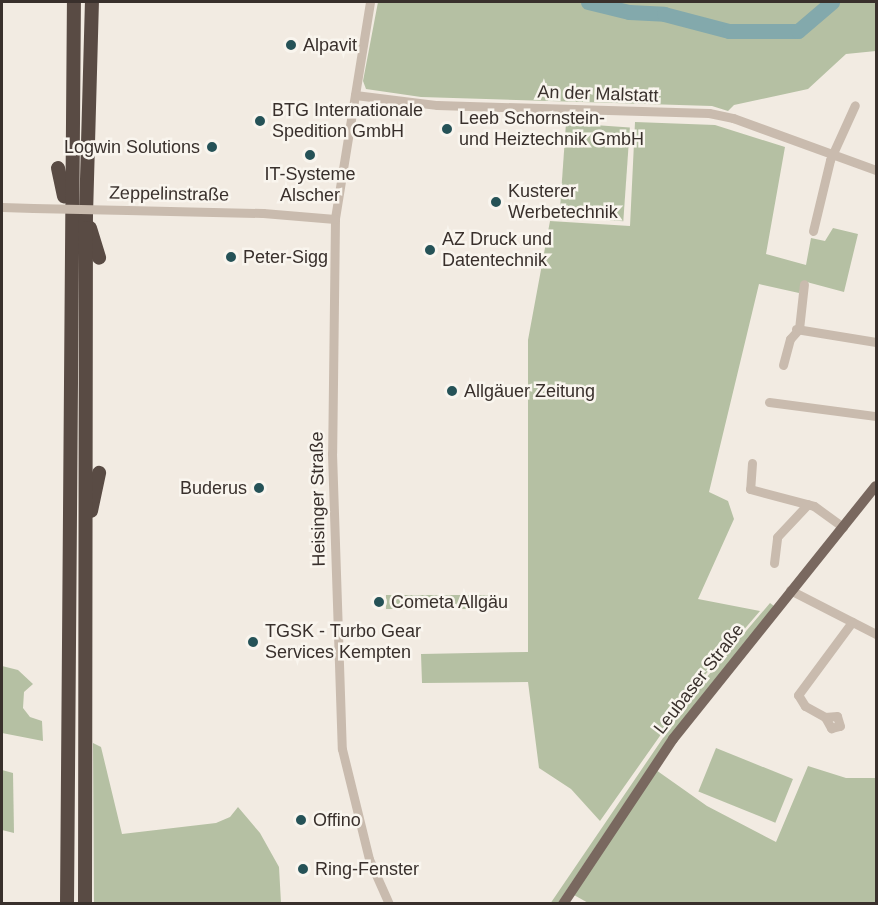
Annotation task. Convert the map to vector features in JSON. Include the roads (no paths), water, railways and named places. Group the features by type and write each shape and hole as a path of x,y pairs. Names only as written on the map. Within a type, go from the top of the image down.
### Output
{"highway":[{"path":"67,903 69,258 74,2"},
{"path":"84,903 86,215 92,2"},
{"path":"58,168 69,258"},
{"path":"86,215 99,258"},
{"path":"84,539 99,472"}],"main road":[{"name":"Leubaser Straße","path":"566,900 673,739 790,590 876,486"}],"street":[{"name":"Heisinger Straße","path":"370,2 335,219 333,459 342,749 361,831 375,877 389,903"},
{"name":"An der Malstatt","path":"356,91 437,105 709,113 733,118 832,156 876,170"},
{"path":"813,231 832,156 855,105"},
{"name":"Zeppelinstraße","path":"2,207 263,213 335,219"},
{"path":"783,365 790,339 797,329 804,284"},
{"path":"797,329 876,342"},
{"path":"769,402 876,416"},
{"path":"752,463 750,489 808,504 843,526"},
{"path":"774,563 777,537 808,504"},
{"path":"790,590 876,634"},
{"path":"825,717 805,706 798,695 852,622"}],"waterway":[{"path":"588,2 629,12 664,14 729,31 798,31 832,2"}],"place":[{"name":"Alpavit","path":"291,45"},
{"name":"BTG Internationale Spedition GmbH","path":"260,121"},
{"name":"Leeb Schornstein- und Heiztechnik GmbH","path":"447,129"},
{"name":"Logwin Solutions","path":"212,147"},
{"name":"IT-Systeme Alscher","path":"310,155"},
{"name":"Kusterer Werbetechnik","path":"496,202"},
{"name":"AZ Druck und Datentechnik","path":"430,250"},
{"name":"Peter-Sigg","path":"231,257"},
{"name":"Allgäuer Zeitung","path":"452,391"},
{"name":"Buderus","path":"259,488"},
{"name":"Cometa Allgäu","path":"379,602"},
{"name":"TGSK - Turbo Gear Services Kempten","path":"253,642"},
{"name":"Offino","path":"301,820"},
{"name":"Ring-Fenster","path":"303,869"}]}
